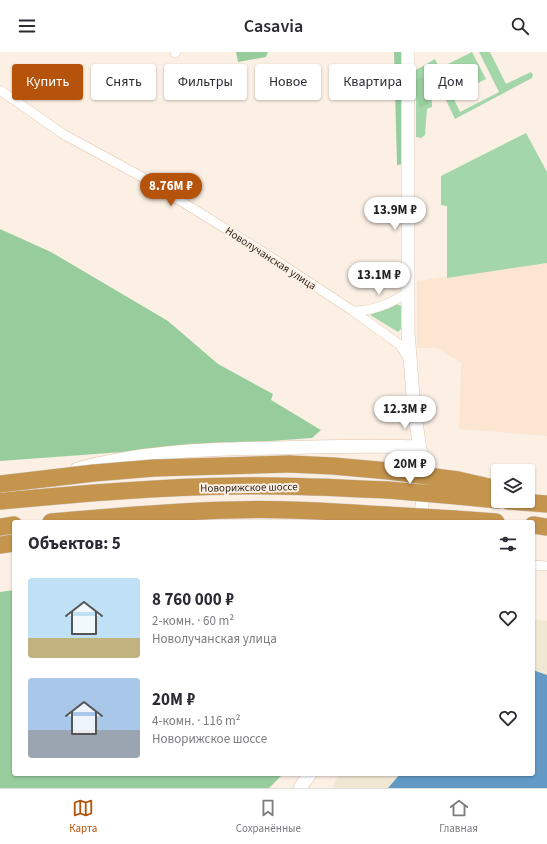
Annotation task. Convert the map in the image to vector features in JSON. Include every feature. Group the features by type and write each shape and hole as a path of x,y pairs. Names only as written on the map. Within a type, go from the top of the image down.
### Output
{"highway":[{"path":"0,484 94,473 154,468 289,464 389,471 458,488 491,489"},
{"name":"Новорижское шоссе","path":"0,501 122,491 237,486 310,486 388,490 458,488 491,498"},
{"path":"535,498 547,501"},
{"path":"535,503 547,504"},
{"name":"Новорижское шоссе","path":"75,520 146,514 233,510 311,510 469,520"},
{"path":"0,527 12,525"},
{"path":"535,525 547,527"},
{"path":"535,531 547,531"},
{"path":"0,544 12,543"}],"street":[{"path":"408,52 408,331 409,361 422,462 423,497 420,520"},
{"name":"Новолучанская улица","path":"0,90 63,134 149,181 260,250 353,311 388,335 404,350 409,361"},
{"path":"353,311 363,311 386,305 408,292"},
{"path":"388,335 398,336 408,331"},
{"path":"0,492 98,463 124,458 220,449 373,446 420,447"},
{"path":"535,565 547,566"},
{"path":"300,788 309,776"}],"shaded area":[{"path":"547,263 547,436 459,429 461,363 437,348 417,348 417,281"},
{"path":"535,619 547,621 547,675 535,671"},
{"path":"338,776 398,776 388,788 332,788"}],"green space":[{"path":"236,52 268,52 266,57 238,62"},
{"path":"394,52 404,52 404,64 394,64"},
{"path":"472,52 486,79 478,83 478,64 448,64"},
{"path":"479,52 490,52 506,84 531,72 533,75 532,78 455,119 446,100 454,100 460,112 499,92"},
{"path":"435,59 437,64 426,64"},
{"path":"424,65 424,100 432,100 432,107 427,109 425,135 421,138 416,137 416,70"},
{"path":"421,77 424,78 424,100 428,100 428,104 420,108 416,93 416,80"},
{"path":"395,100 404,100 404,164 397,165"},
{"path":"526,133 547,172 547,263 447,278 447,206 441,205 441,176"},
{"path":"0,229 51,252 168,321 218,364 273,394 271,400 321,430 312,438 0,461"},
{"path":"396,304 402,306 402,328 398,332 370,315"},
{"path":"12,590 12,776 281,776 269,788 0,788 0,592"}],"water":[{"path":"535,671 547,675 547,788 388,788 398,776 535,776"}]}
